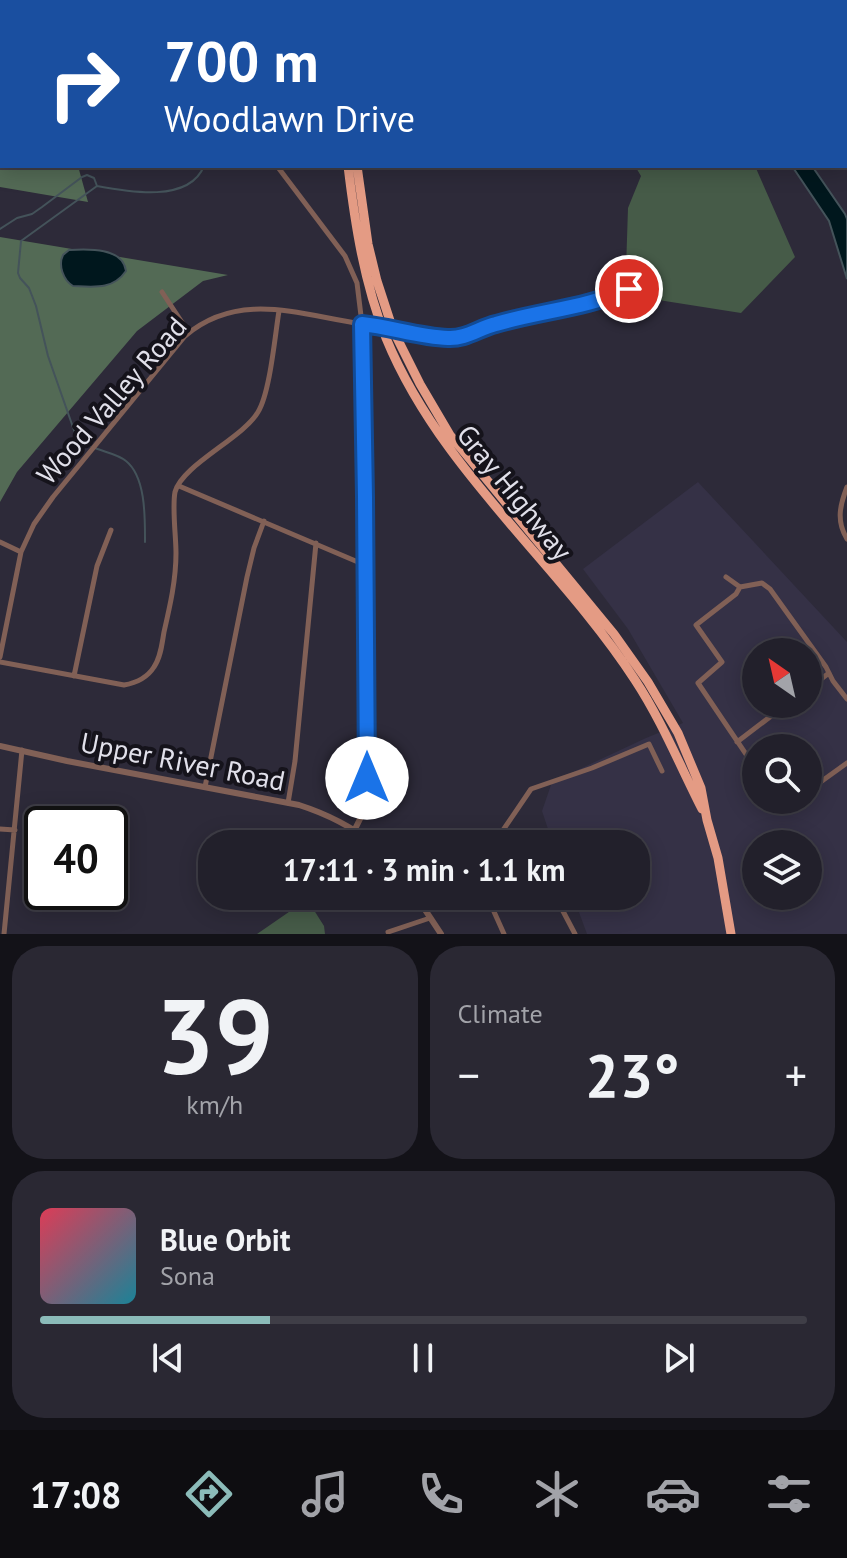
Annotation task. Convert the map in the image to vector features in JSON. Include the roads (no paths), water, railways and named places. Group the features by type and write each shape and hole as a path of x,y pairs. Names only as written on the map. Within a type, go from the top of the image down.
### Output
{"highway":[{"name":"Gray Highway","path":"348,168 360,250 382,326 409,385 459,462 637,681 707,820"},
{"name":"Gray Highway","path":"357,168 368,244 393,330 414,374 450,435 594,609 648,682 678,733 701,788 718,858 731,934"}],"street":[{"path":"279,168 345,256 357,283 362,309 367,795 364,811 355,829"},
{"path":"362,324 448,338 461,337 499,323 606,299 629,289"},
{"path":"162,292 189,333"},
{"name":"Wood Valley Road","path":"0,659 21,552 34,524 189,333 207,321 236,310 255,308 362,324"},
{"path":"0,659 111,684 131,684 146,676 156,665 174,581 175,499 178,485 257,414 264,400 279,311"},
{"path":"178,485 365,565"},
{"path":"847,487 839,516 847,539"},
{"path":"205,787 247,577 264,521"},
{"path":"74,676 97,566 111,530"},
{"path":"0,542 21,552"},
{"path":"288,803 295,761 316,543"},
{"path":"726,577 740,587 762,583 770,589 847,699"},
{"path":"740,587 736,594 696,625 722,662 699,680 699,686 742,749"},
{"path":"822,678 829,673"},
{"path":"737,742 769,718"},
{"path":"503,830 531,789 649,744 662,771"},
{"name":"Upper River Road","path":"0,746 288,803 317,811 355,829"},
{"path":"4,934 22,750"},
{"path":"822,781 847,763"},
{"path":"0,829 15,830"},
{"path":"425,910 441,934"},
{"path":"493,910 504,934"},
{"path":"562,910 575,934"},
{"path":"388,932 430,918"}],"water":[{"path":"793,168 813,168 845,214 847,279 829,221"},
{"path":"69,250 104,251 118,257 126,271 109,284 73,286 61,268 63,255"}],"waterway":[{"path":"0,229 17,218 32,214 87,175 94,178 97,186 157,192 185,186 203,168"},
{"path":"90,446 75,433 48,356 36,306 29,288 18,273 21,241 97,186"},
{"path":"95,448 123,459 133,468 143,498 145,542"}]}
